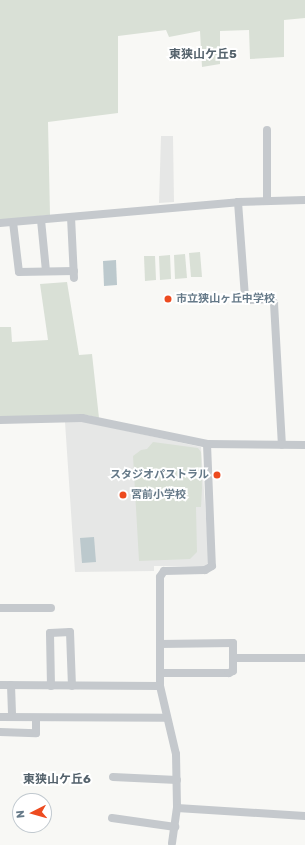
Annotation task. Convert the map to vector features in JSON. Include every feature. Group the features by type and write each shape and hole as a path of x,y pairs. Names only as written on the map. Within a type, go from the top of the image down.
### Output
{"street":[{"path":"267,130 267,201"},
{"path":"0,223 238,202 305,200"},
{"path":"238,202 245,298 248,300 271,299 274,303 282,445"},
{"path":"14,222 19,272 46,271 74,274 71,217"},
{"path":"41,220 46,271"},
{"path":"0,420 86,418 207,444 305,445"},
{"path":"172,843 177,808 177,780 176,754 166,718 160,686 162,572 205,570 212,566 207,444"},
{"path":"0,608 51,608"},
{"path":"51,686 50,633 70,632 72,686"},
{"path":"160,644 233,644 233,670 229,673 160,673"},
{"path":"233,658 305,658"},
{"path":"0,685 160,686"},
{"path":"12,685 12,717"},
{"path":"0,717 166,718"},
{"path":"0,732 36,733 36,718"},
{"path":"113,777 177,780"},
{"path":"177,808 305,816"},
{"path":"112,818 175,827"}],"shaded area":[{"path":"0,0 305,0 305,18 284,20 284,57 250,59 249,30 220,31 220,64 202,67 200,31 169,37 166,30 118,36 118,113 48,122 50,215 0,220"},
{"path":"161,136 173,136 174,202 159,203"},
{"path":"200,252 202,277 191,277 189,253"},
{"path":"185,254 187,278 175,279 174,255"},
{"path":"170,255 171,279 160,280 159,256"},
{"path":"144,256 155,256 156,280 145,281"},
{"path":"116,260 117,285 104,286 103,261"},
{"path":"67,282 79,355 92,354 99,418 87,415 0,417 0,327 11,327 12,342 48,340 40,284"},
{"path":"81,421 201,447 209,562 205,566 154,566 154,571 75,572 65,422"},
{"path":"153,442 198,448 201,452 201,507 196,507 197,552 190,559 139,561 133,456 141,450 147,449"},
{"path":"94,537 96,562 82,563 80,538"}],"place":[{"name":"市立狭山ヶ丘中学校","path":"168,299"},
{"name":"スタジオパストラル","path":"217,475"},
{"name":"宮前小学校","path":"123,495"}],"district":[{"name":"東狭山ケ丘5","path":"203,55"},
{"name":"東狭山ケ丘6","path":"57,780"}]}
